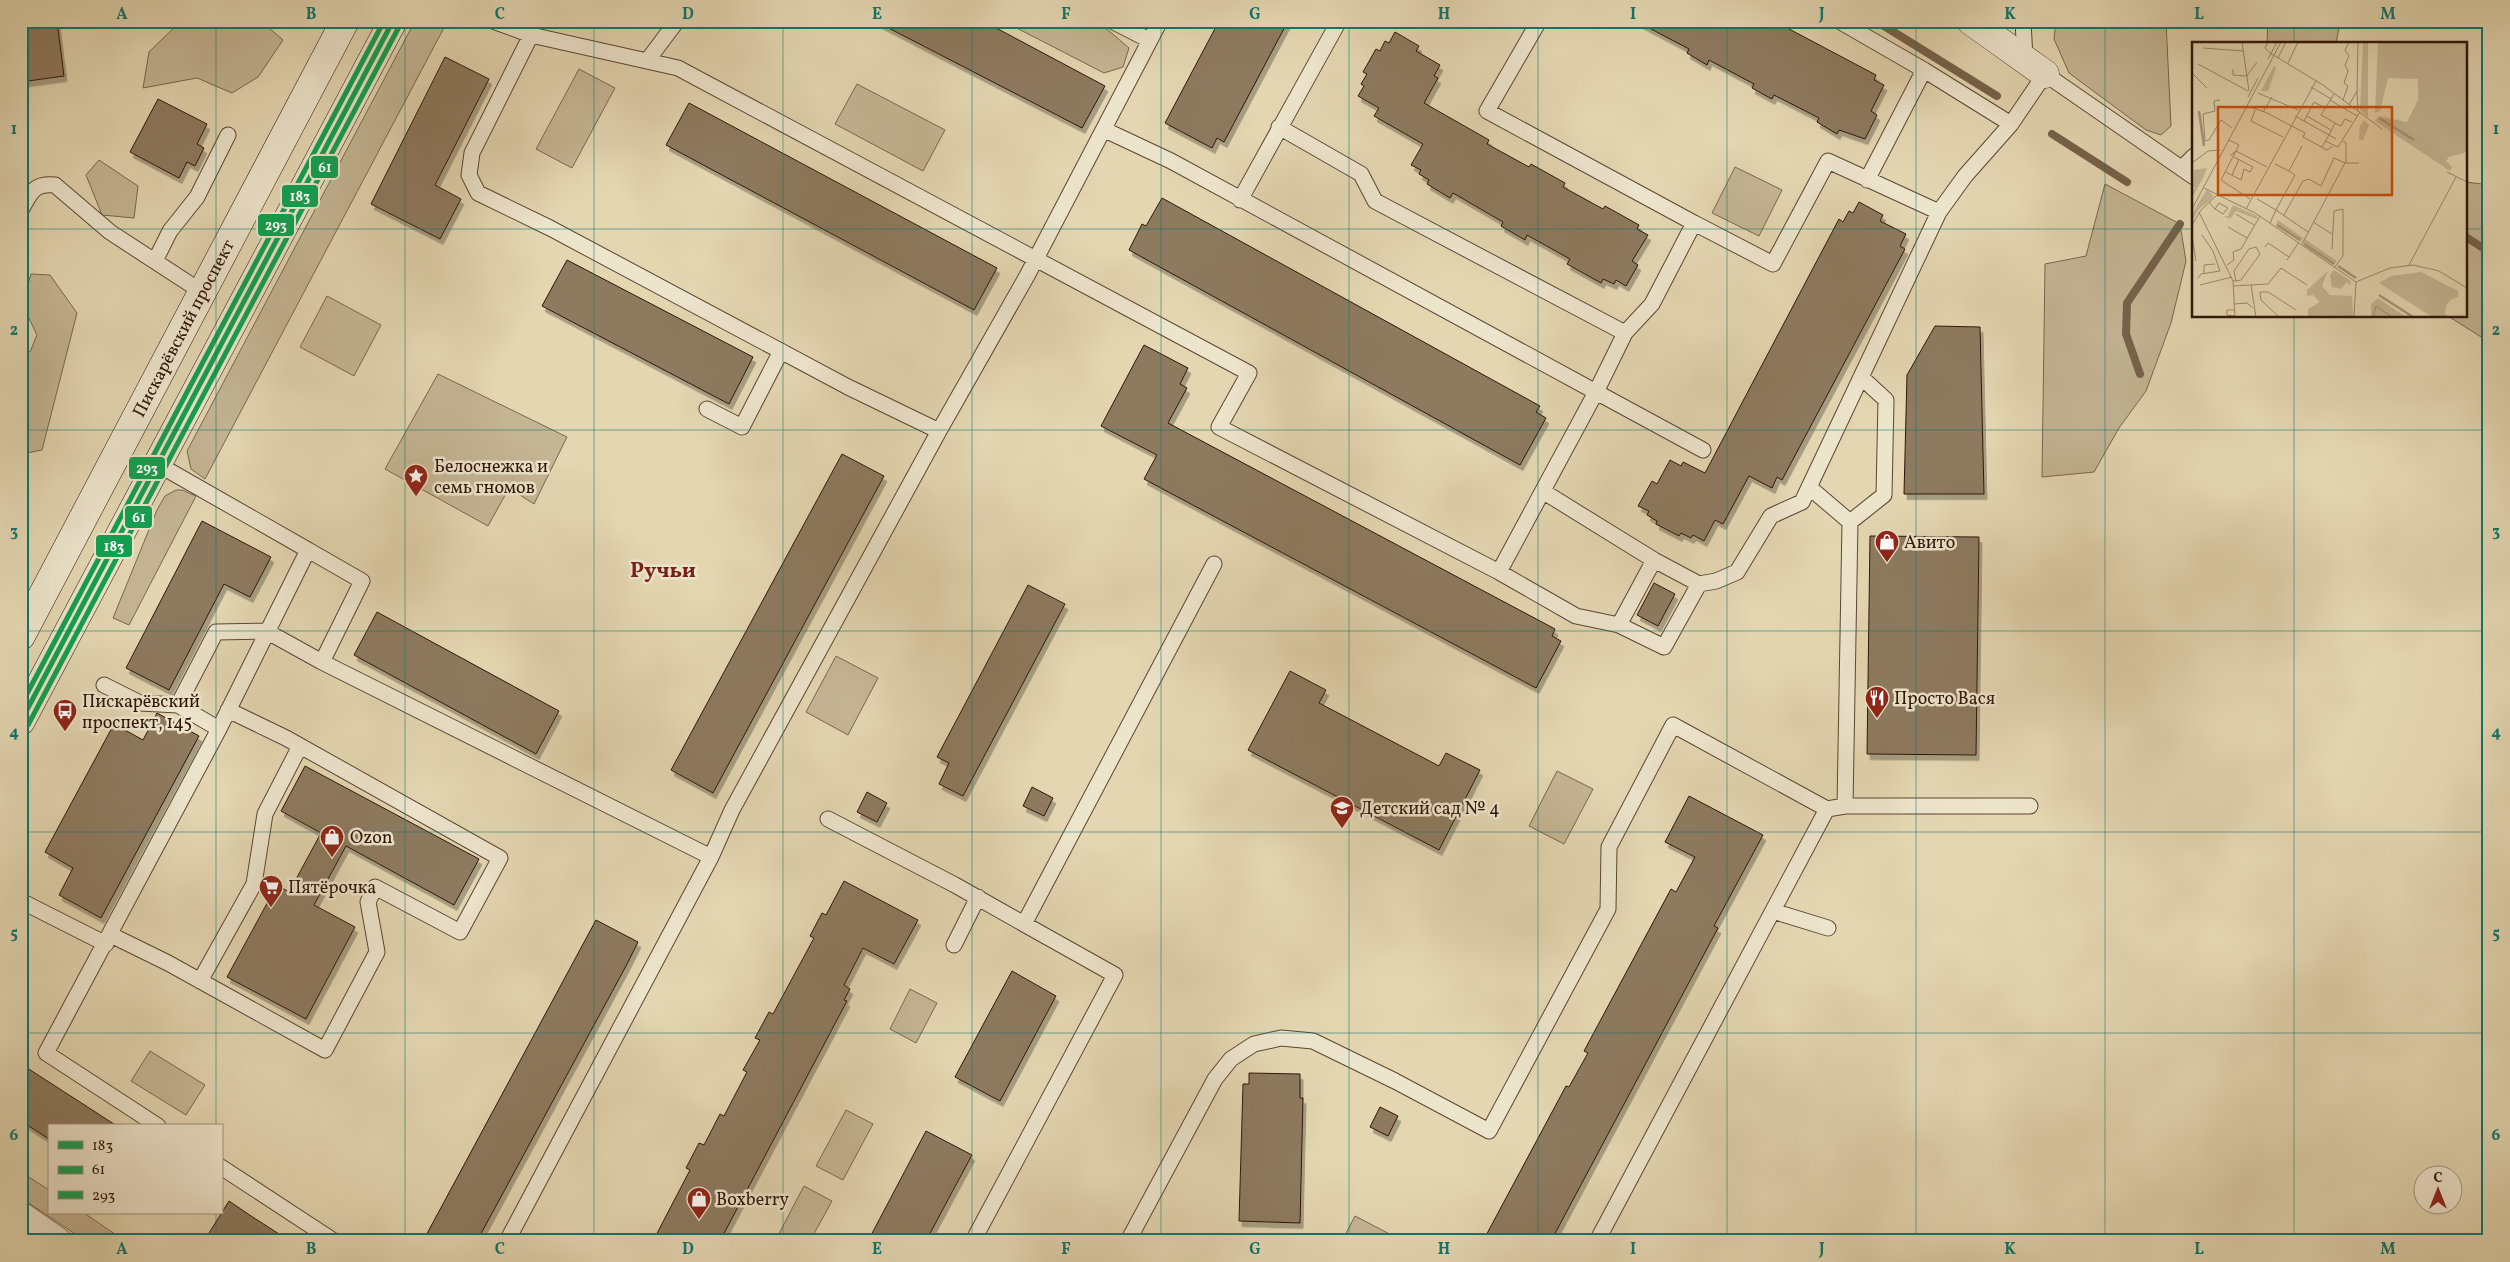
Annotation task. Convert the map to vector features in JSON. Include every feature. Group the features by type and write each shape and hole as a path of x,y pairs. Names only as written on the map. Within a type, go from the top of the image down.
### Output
{"main road":[{"name":"Пискарёвский проспект","path":"25,623 345,21"},
{"path":"21,721 159,466 393,21"},
{"path":"1971,21 2035,66"},
{"path":"23,1222 57,1241"}],"lane":[{"path":"493,21 531,35 678,68 1249,372 1219,427 1499,572 1576,616 1619,625 1664,647 1699,584"},
{"path":"647,61 677,21"},
{"path":"1112,21 1149,40"},
{"path":"507,1241 711,857 732,810 939,431 1023,282 1034,258 1105,130 1160,21"},
{"path":"1240,200 1278,127 1339,21"},
{"path":"1539,21 1487,111 1772,264 1828,161 1939,212"},
{"path":"1839,21 1924,70 2011,124"},
{"path":"1544,492 1654,560 1699,584 1716,581 1737,572 1770,516 1802,502 1939,212 1965,176 2011,124 2035,66 2023,21"},
{"path":"531,35 472,153 469,175 478,193 550,228 848,387 939,431"},
{"path":"2035,66 2188,172"},
{"path":"1867,180 1924,70"},
{"path":"1278,127 1362,174 1375,201 1625,333"},
{"path":"1105,130 1171,161 1703,450"},
{"path":"155,262 170,231 197,197 228,135"},
{"path":"21,210 33,190 43,184 55,185 110,232 202,292"},
{"path":"1499,572 1544,492 1625,333 1652,304 1694,222"},
{"path":"707,409 742,426 781,351"},
{"path":"1850,522 1884,495 1886,400 1861,377"},
{"path":"159,466 362,580 322,662"},
{"path":"1809,487 1850,522"},
{"path":"1845,806 1850,522"},
{"path":"155,1124 46,1053 219,729 266,631 308,550"},
{"path":"1619,625 1654,560"},
{"path":"1024,924 1214,564"},
{"path":"178,705 216,632 266,631 322,662 711,857"},
{"path":"104,684 140,703 178,705 219,729"},
{"path":"21,901 200,981 325,1050 378,952 368,902 375,887 460,932 500,858 300,746 228,710"},
{"path":"1128,1241 1214,1079 1231,1059 1254,1044 1281,1038 1313,1041 1395,1081 1489,1131 1608,909 1609,847 1674,725 1827,809 1845,806 2030,806"},
{"path":"200,981 254,884 265,814 300,746"},
{"path":"1597,1241 1827,809"},
{"path":"828,819 978,897 1115,975 973,1241"},
{"path":"954,945 978,897"},
{"path":"1773,911 1828,928"},
{"path":"222,1168 334,1241"}],"shaded area":[{"path":"181,21 261,21 283,40 258,77 232,93 197,78 143,88 149,52"},
{"path":"415,21 447,22 205,479 191,469 187,451"},
{"path":"1003,21 1092,21 1108,30 1129,48 1123,67 1104,73"},
{"path":"2056,21 2166,21 2171,126 2161,135 2146,130 2069,73 2054,39"},
{"path":"2268,21 2340,21 2336,42 2267,42"},
{"path":"579,69 615,88 572,168 536,149"},
{"path":"857,84 945,130 923,171 835,124"},
{"path":"99,160 138,186 134,218 102,215 86,175"},
{"path":"1735,167 1782,190 1759,236 1712,213"},
{"path":"2468,182 2489,185 2489,342 2451,318 2468,318"},
{"path":"2105,184 2180,224 2186,261 2171,323 2146,391 2119,428 2094,472 2042,477 2045,264 2086,256"},
{"path":"31,274 50,275 77,313 42,450 22,454 21,349 30,352 37,335 22,304"},
{"path":"327,296 381,325 354,376 300,347"},
{"path":"438,374 567,437 534,504 509,488 488,526 385,469"},
{"path":"176,490 182,490 196,496 129,625 113,618 157,510 165,496"},
{"path":"836,656 878,678 848,735 806,712"},
{"path":"1557,771 1593,789 1564,844 1529,826"},
{"path":"910,989 937,1003 916,1043 890,1029"},
{"path":"150,1051 205,1085 186,1115 131,1081"},
{"path":"846,1110 873,1124 843,1180 816,1166"},
{"path":"21,1172 48,1189 48,1214 85,1214 125,1241 86,1241 21,1198"},
{"path":"804,1186 832,1201 810,1241 775,1241"},
{"path":"1355,1216 1403,1241 1342,1241"}],"building":[{"path":"21,21 57,21 64,76 21,82"},
{"path":"875,21 983,21 1105,86 1082,128"},
{"path":"1219,21 1288,21 1224,142 1217,138 1212,148 1165,123"},
{"path":"1636,21 1774,21 1876,75 1874,80 1884,85 1871,111 1877,115 1865,139 1839,130 1837,134 1817,122 1819,118 1774,95 1772,99 1752,88 1754,84 1709,60 1707,65 1687,53 1689,49"},
{"path":"1395,32 1419,46 1416,51 1440,65 1434,76 1438,78 1424,103 1489,140 1487,144 1529,167 1531,164 1565,183 1563,187 1603,209 1605,206 1639,225 1637,229 1648,235 1632,261 1638,265 1626,286 1616,280 1614,284 1603,279 1601,283 1567,264 1570,259 1527,235 1525,240 1501,226 1503,222 1453,193 1450,198 1427,184 1429,180 1419,174 1421,170 1411,165 1423,144 1374,116 1379,108 1358,96 1364,86 1361,84 1367,74 1363,72 1376,49 1380,51 1385,41 1389,43"},
{"path":"445,57 489,79 435,185 461,199 440,239 371,204"},
{"path":"158,99 207,124 197,144 204,148 195,166 187,162 179,178 130,152"},
{"path":"689,103 997,268 974,310 666,145"},
{"path":"1162,198 1540,406 1536,412 1546,418 1520,465 1129,250 1142,224 1146,226"},
{"path":"1859,202 1883,215 1880,221 1906,234 1900,246 1905,249 1782,480 1777,477 1772,488 1749,476 1723,524 1715,520 1704,541 1693,535 1691,538 1681,533 1679,536 1656,524 1657,521 1647,515 1649,511 1638,506 1652,481 1657,484 1670,460 1681,466 1683,462 1705,473 1839,219 1843,222 1849,211 1853,213"},
{"path":"567,260 753,357 729,404 542,306"},
{"path":"1935,326 1980,327 1984,494 1904,494 1907,375"},
{"path":"1144,345 1188,368 1180,384 1187,388 1168,423 1555,629 1552,636 1561,641 1536,688 1144,479 1157,455 1101,426"},
{"path":"842,454 884,476 713,793 671,770"},
{"path":"202,521 271,557 250,597 224,584 169,690 126,668"},
{"path":"1870,536 1979,537 1976,755 1867,754"},
{"path":"1654,583 1675,594 1658,626 1637,615"},
{"path":"1028,585 1065,604 963,796 939,784 949,763 937,757"},
{"path":"377,612 559,711 536,754 354,655"},
{"path":"1290,671 1326,690 1319,703 1439,766 1446,753 1480,770 1439,850 1248,750"},
{"path":"157,713 199,736 101,918 59,895 73,868 45,852 114,724 143,740"},
{"path":"305,766 479,859 454,905 346,846 314,905 355,927 306,1019 227,977 277,885 289,892 321,833 281,811"},
{"path":"1032,787 1053,798 1044,816 1023,806"},
{"path":"867,792 887,803 877,822 857,812"},
{"path":"1689,796 1763,835 1714,926 1718,928 1551,1241 1483,1241 1566,1086 1569,1087 1588,1053 1584,1051 1671,889 1676,892 1695,857 1665,842"},
{"path":"844,881 918,920 894,964 863,948 844,985 850,989 844,1000 847,1001 720,1241 653,1241 690,1170 686,1168 699,1143 704,1145 720,1114 724,1116 747,1072 743,1070 760,1040 755,1038 769,1012 773,1014 814,938 810,936 822,913 826,915"},
{"path":"596,920 638,942 626,966 477,1241 423,1241"},
{"path":"1012,971 1056,996 1000,1101 955,1077"},
{"path":"21,1064 114,1124 48,1124 48,1138 21,1121"},
{"path":"1249,1073 1300,1074 1300,1098 1303,1098 1300,1223 1239,1221 1243,1084 1249,1084"},
{"path":"1380,1107 1398,1116 1388,1136 1370,1127"},
{"path":"926,1131 972,1155 926,1241 868,1241"},
{"path":"229,1201 290,1241 204,1241"}],"waterway":[{"path":"1876,21 1997,96"},
{"path":"2052,134 2127,182"},
{"path":"2140,374 2126,334 2127,303 2180,224"},
{"path":"2468,238 2489,252"}],"transit line":[{"name":"293","path":"21,705 384,21"},
{"name":"183","path":"21,721 393,21"},
{"name":"61","path":"28,725 400,25"}],"place":[{"name":"Белоснежка и семь гномов","path":"416,497"},
{"name":"Авито","path":"1887,563"},
{"name":"Просто Вася","path":"1877,719"},
{"name":"Пискарёвский проспект, 145","path":"65,732"},
{"name":"Детский сад № 4","path":"1342,829"},
{"name":"Ozon","path":"332,858"},
{"name":"Пятёрочка","path":"271,908"},
{"name":"Boxberry","path":"699,1220"}],"district":[{"name":"Ручьи","path":"663,569"}]}
